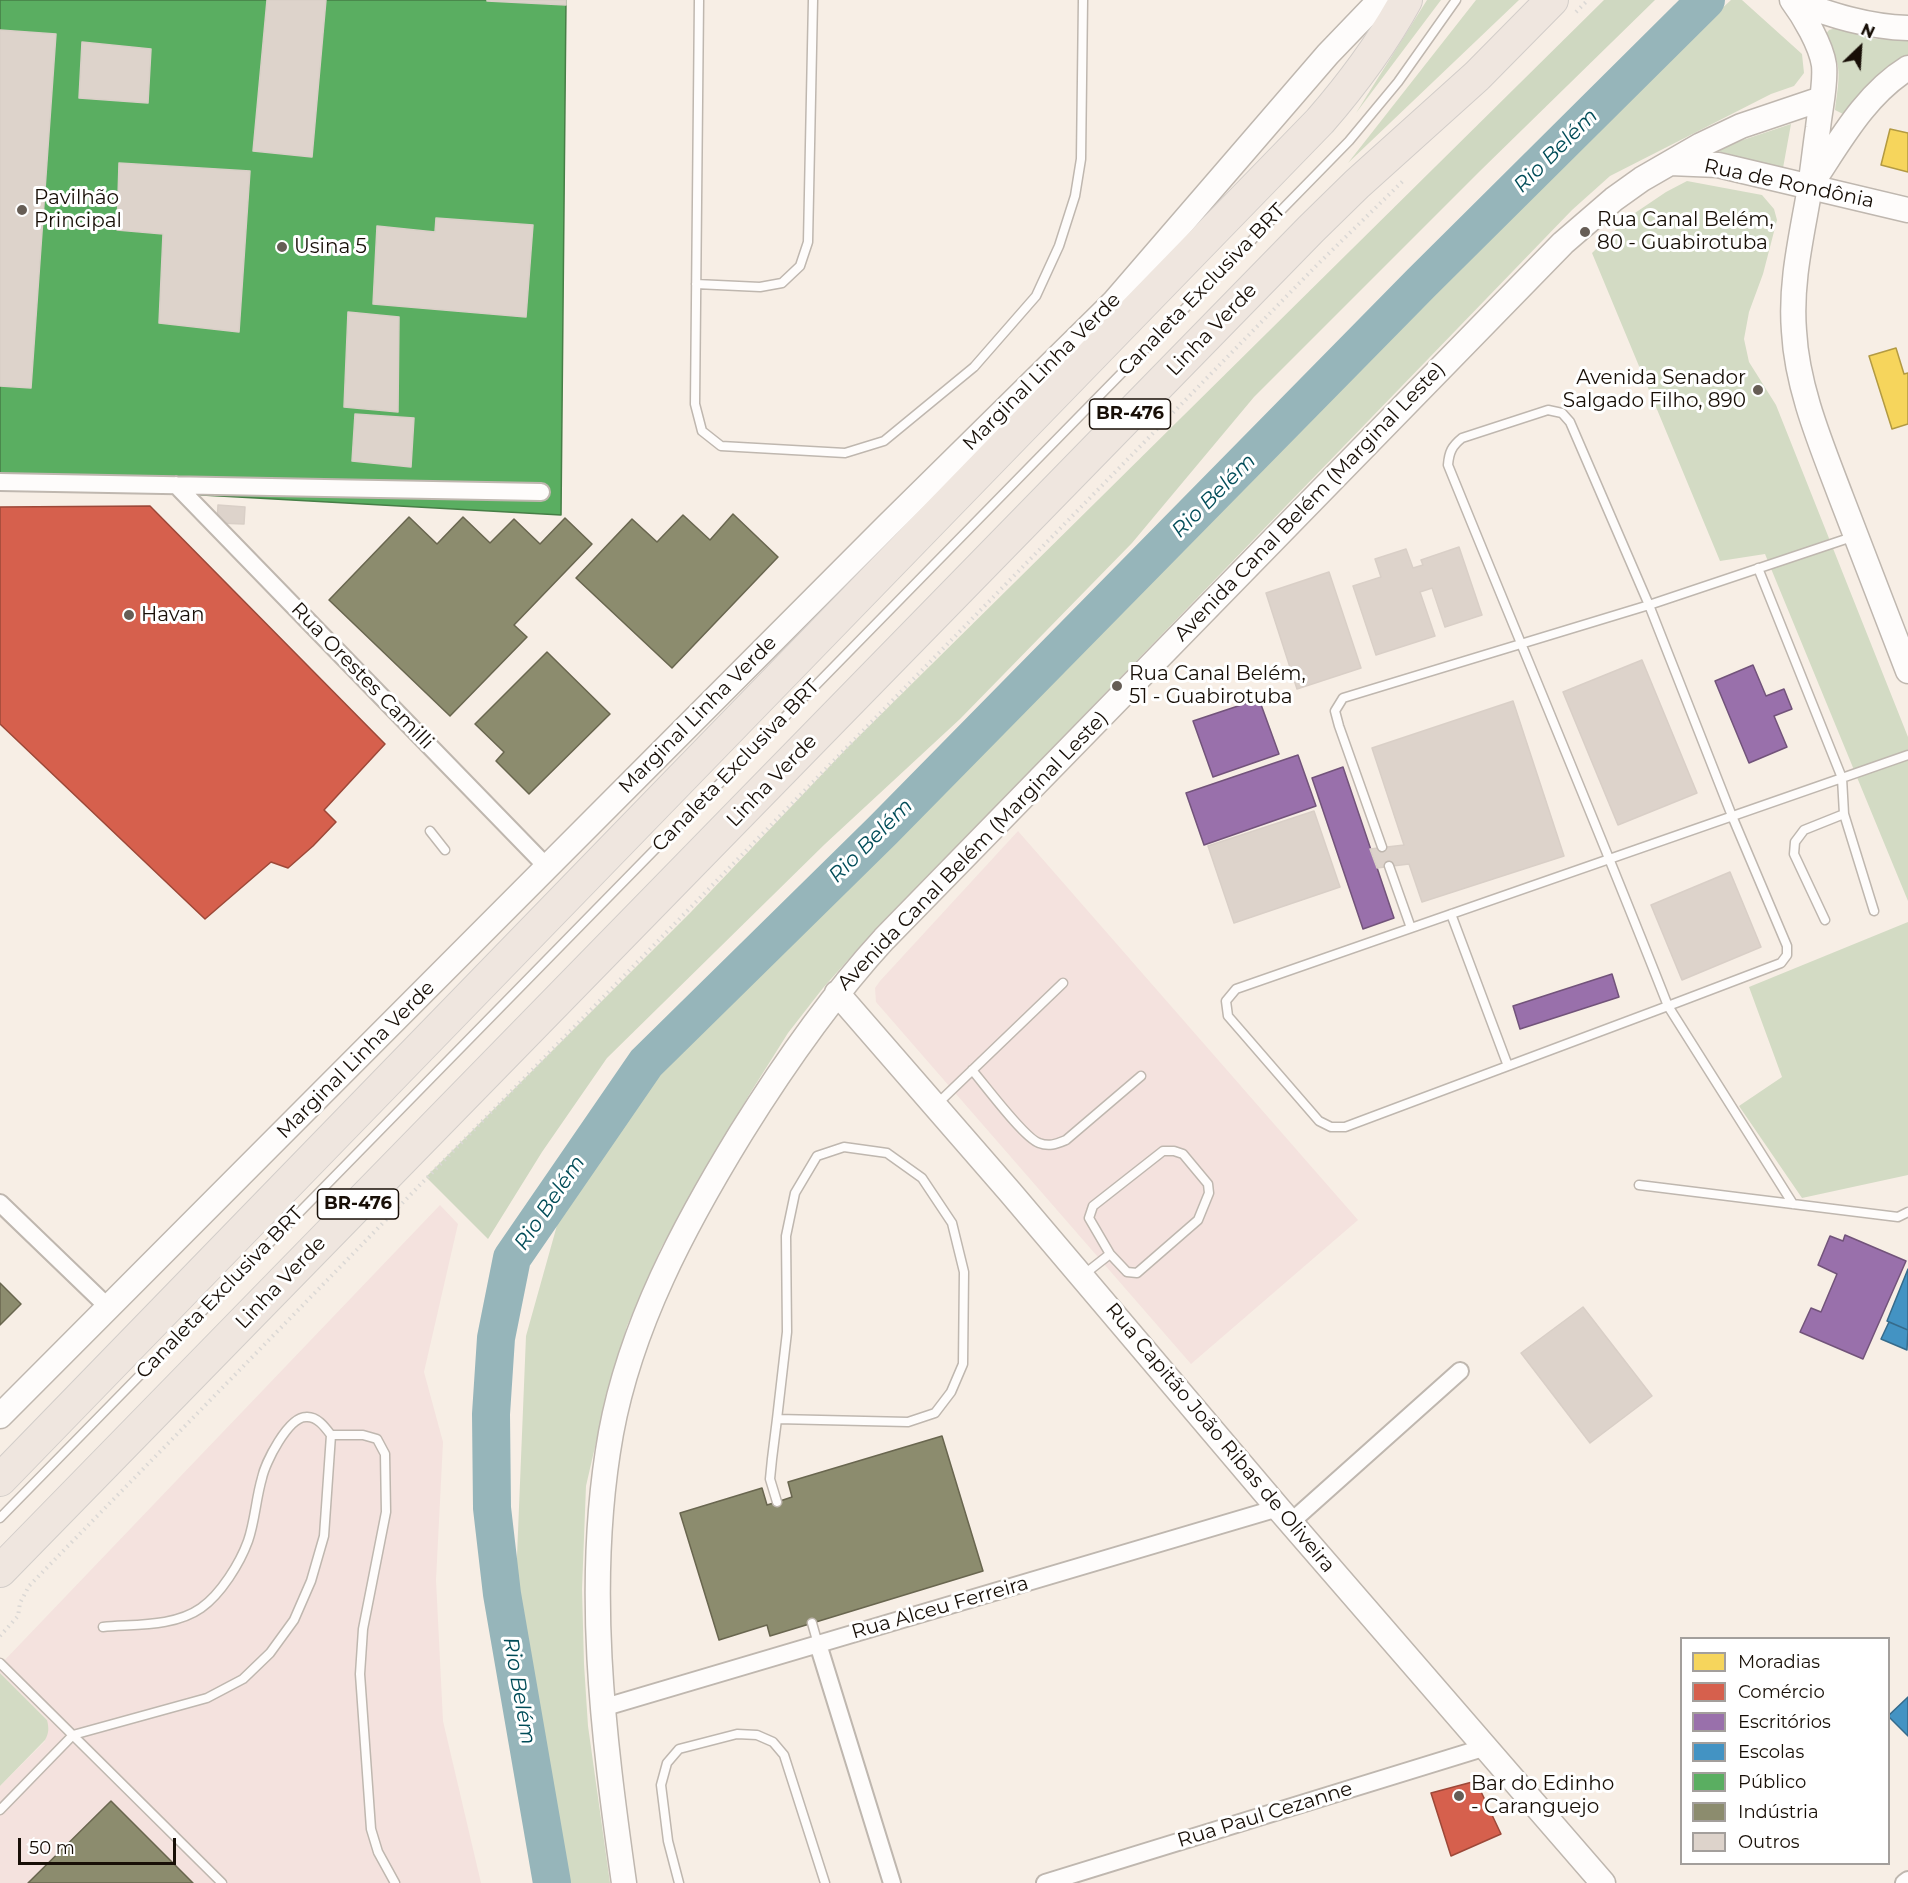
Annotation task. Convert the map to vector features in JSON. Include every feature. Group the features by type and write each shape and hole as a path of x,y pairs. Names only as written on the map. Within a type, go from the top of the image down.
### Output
{"highway":[{"name":"BR-476","path":"0,1480 1320,121 1362,69 1406,0"},
{"name":"Linha Verde","path":"0,1571 1311,229 1357,184 1477,76 1562,8"}],"street":[{"name":"Marginal Linha Verde","path":"0,1416 895,518 1114,302 1328,54 1380,0"},
{"path":"1793,1 1825,13 1868,24 1908,28"},
{"path":"1793,1 1820,52 1824,66 1810,187 1794,278 1794,333 1798,364 1806,396 1856,536 1908,671"},
{"path":"1810,187 1862,110 1879,90 1908,68"},
{"name":"Avenida Canal Belém (Marginal Leste)","path":"624,1883 602,1708 598,1648 598,1596 604,1480 611,1433 622,1384 654,1293 727,1155 770,1087 837,993 900,922 1563,243 1614,199 1642,179 1720,135 1821,99"},
{"name":"Rua de Rondônia","path":"1670,163 1718,165 1908,210"},
{"path":"0,482 541,492"},
{"name":"Rua Orestes Camilli","path":"176,485 547,867"},
{"name":"Rua Capitão João Ribas de Oliveira","path":"837,993 1603,1883"},
{"path":"0,1203 109,1308"},
{"name":"Rua Alceu Ferreira","path":"602,1708 818,1644 1285,1515 1460,1371"},
{"path":"818,1644 892,1883"},
{"name":"Rua Paul Cezanne","path":"1045,1883 1486,1747"},
{"path":"1904,1883 1908,1880"}],"lane":[{"path":"699,0 694,404 702,431 721,446 845,453 884,441 974,367 1036,296 1059,246 1075,196 1081,159 1083,0"},
{"path":"696,284 760,287 782,283 800,266 808,242 813,0"},
{"name":"Canaleta Exclusiva BRT","path":"0,1518 1349,141 1398,82 1456,0"},
{"path":"1793,1204 1668,1006 1611,859 1520,644 1448,465 1449,454 1454,444 1462,438 1548,410 1562,413 1570,422 1649,605 1732,816 1787,946 1787,955 1781,963 1668,1006 1508,1066 1345,1126 1331,1127 1319,1121 1228,1016 1226,1001 1236,989 1611,859 1732,816 1908,755"},
{"path":"1382,847 1335,711 1343,698 1649,605 1856,536"},
{"path":"1758,568 1842,778 1844,814 1874,910"},
{"path":"1825,920 1794,854 1795,842 1804,830 1844,814"},
{"path":"430,831 445,850"},
{"path":"1389,866 1411,928"},
{"path":"1451,914 1508,1066"},
{"path":"936,1106 1063,983"},
{"path":"972,1070 1025,1132 1037,1143 1051,1146 1066,1140 1141,1076"},
{"path":"777,1419 908,1422 935,1413 951,1392 963,1364 964,1272 952,1223 922,1178 887,1154 844,1147 817,1156 795,1193 786,1236 787,1332 770,1479 777,1502"},
{"path":"1163,1151 1183,1154 1208,1184 1209,1193 1198,1220 1137,1273 1127,1272 1110,1254 1089,1218 1093,1206 1163,1151"},
{"path":"1639,1185 1898,1217 1908,1212"},
{"path":"1082,1276 1110,1254"},
{"path":"0,1810 73,1735 207,1698 243,1679 270,1653 294,1620 311,1581 324,1536 331,1435 321,1422 306,1417 296,1420 286,1432 268,1461 262,1476 249,1539 240,1559 222,1587 201,1608 173,1621 103,1627"},
{"path":"331,1435 363,1435 377,1439 385,1454 386,1512 363,1629 360,1674 371,1829 378,1852 395,1883"},
{"path":"812,1623 818,1644"},
{"path":"0,1663 222,1883"},
{"path":"679,1883 668,1841 661,1785 667,1762 679,1749 737,1734 757,1735 772,1742 784,1755 825,1883"}],"path":[{"path":"1562,8 1588,0"},
{"path":"0,1636 18,1616 20,1603 29,1586 1276,306 1411,173"}],"shaded area":[{"path":"1018,831 1358,1220 1191,1364 876,1002 875,988 880,981"},
{"path":"440,1205 458,1224 424,1372 443,1442 436,1580 443,1721 481,1883 0,1883 0,1786 45,1741 47,1719 0,1673 0,1665"}],"green space":[{"path":"1427,0 1441,0 1356,113"},
{"path":"1476,0 1519,0 1348,163"},
{"path":"1604,0 1655,0 1254,397 1132,543 960,719 825,844 607,1058 542,1152 488,1239 426,1177 691,912 847,748"},
{"path":"1731,0 1742,0 1802,54 1804,73 1794,86 1771,94 1610,176 1572,210 856,951 788,1033 749,1095 661,1248 627,1326 606,1399 586,1486 582,1589 588,1726 610,1883 566,1883 515,1605 526,1336 561,1211 653,1071 847,879 1541,176"},
{"path":"1836,28 1876,39 1908,40 1908,56 1864,89 1843,114 1835,110 1839,79 1837,63 1824,36 1829,30"},
{"path":"1791,124 1783,168 1713,150"},
{"path":"1687,181 1762,195 1774,209 1777,220 1763,274 1749,312 1744,339 1749,362 1776,405 1908,737 1908,901 1765,554 1720,561 1592,253 1629,217"},
{"path":"1908,922 1908,1175 1802,1198 1739,1106 1782,1077 1749,987"},
{"path":"0,1673 47,1720 48,1728 45,1740 0,1786"}],"building: Moradias":[{"path":"1890,129 1908,133 1908,172 1881,165"},
{"path":"1896,348 1904,374 1908,373 1908,424 1892,429 1869,356"}],"building: Comércio":[{"name":"Havan","path":"150,506 385,744 324,810 336,822 313,846 288,868 271,862 205,919 0,724 0,507"},
{"name":"Bar do Edinho - Caranguejo","path":"1476,1781 1501,1834 1451,1856 1431,1793"}],"building: Escritórios":[{"path":"1753,665 1766,696 1784,689 1792,709 1774,716 1787,747 1749,763 1715,681"},
{"path":"1259,699 1279,754 1213,777 1193,721"},
{"path":"1298,755 1316,806 1204,845 1186,793"},
{"path":"1343,767 1394,918 1363,929 1312,778"},
{"path":"1612,974 1619,997 1520,1029 1513,1006"},
{"path":"1845,1235 1906,1261 1863,1359 1800,1332 1811,1308 1821,1312 1837,1274 1818,1265 1830,1236 1843,1241"}],"building: Escolas":[{"path":"1908,1269 1908,1330 1887,1321"},
{"path":"1889,1322 1908,1330 1907,1350 1881,1339"},
{"path":"1908,1697 1908,1736 1890,1718 1890,1714"}],"building: Público":[{"name":"Usina 5","path":"0,0 566,0 561,515 184,494 0,488"}],"building: Indústria":[{"path":"733,514 778,557 672,668 576,578 632,519 657,542 683,515 710,540"},
{"path":"409,517 437,544 463,517 490,543 514,519 540,544 565,518 592,544 514,625 527,637 450,716 329,600"},
{"path":"547,652 610,714 529,794 496,761 504,752 475,724"},
{"path":"0,1283 21,1304 0,1325"},
{"path":"942,1436 983,1571 770,1636 767,1625 719,1640 680,1513 762,1488 767,1505 792,1497 788,1482"},
{"path":"111,1801 193,1883 28,1883"}],"building: Outros":[{"path":"267,0 326,0 312,157 253,151"},
{"path":"566,0 566,5 487,1"},
{"name":"Pavilhão Principal","path":"0,30 56,34 31,388 0,386"},
{"path":"82,42 151,49 148,103 79,98"},
{"path":"119,163 250,171 239,332 159,323 163,234 117,230"},
{"path":"436,218 533,225 526,317 373,304 377,226 435,232"},
{"path":"348,312 399,317 398,412 344,407"},
{"path":"355,414 414,418 411,467 352,461"},
{"path":"218,505 245,507 244,524 217,523"},
{"path":"1459,547 1482,615 1445,627 1432,588 1420,592 1435,636 1376,655 1353,586 1381,577 1375,559 1406,549 1413,568 1423,565 1421,560"},
{"path":"1329,572 1361,668 1297,689 1266,593"},
{"path":"1642,660 1697,793 1618,825 1563,692"},
{"path":"1513,701 1564,856 1422,902 1409,864 1377,868 1370,849 1404,845 1372,748"},
{"path":"1314,811 1340,887 1234,923 1208,846"},
{"path":"1730,872 1761,947 1682,980 1651,905"},
{"path":"1583,1307 1652,1396 1590,1443 1521,1353"}],"waterway":[{"name":"Rio Belém","path":"552,1883 502,1594 492,1508 491,1414 496,1338 512,1258 646,1063 883,830 1421,283 1706,0"}],"place":[{"name":"Pavilhão Principal","path":"22,210"},
{"name":"Rua Canal Belém, 80 - Guabirotuba","path":"1585,232"},
{"name":"Usina 5","path":"282,247"},
{"name":"Avenida Senador Salgado Filho, 890","path":"1758,390"},
{"name":"Havan","path":"129,615"},
{"name":"Rua Canal Belém, 51 - Guabirotuba","path":"1117,686"},
{"name":"Bar do Edinho - Caranguejo","path":"1459,1796"}]}
